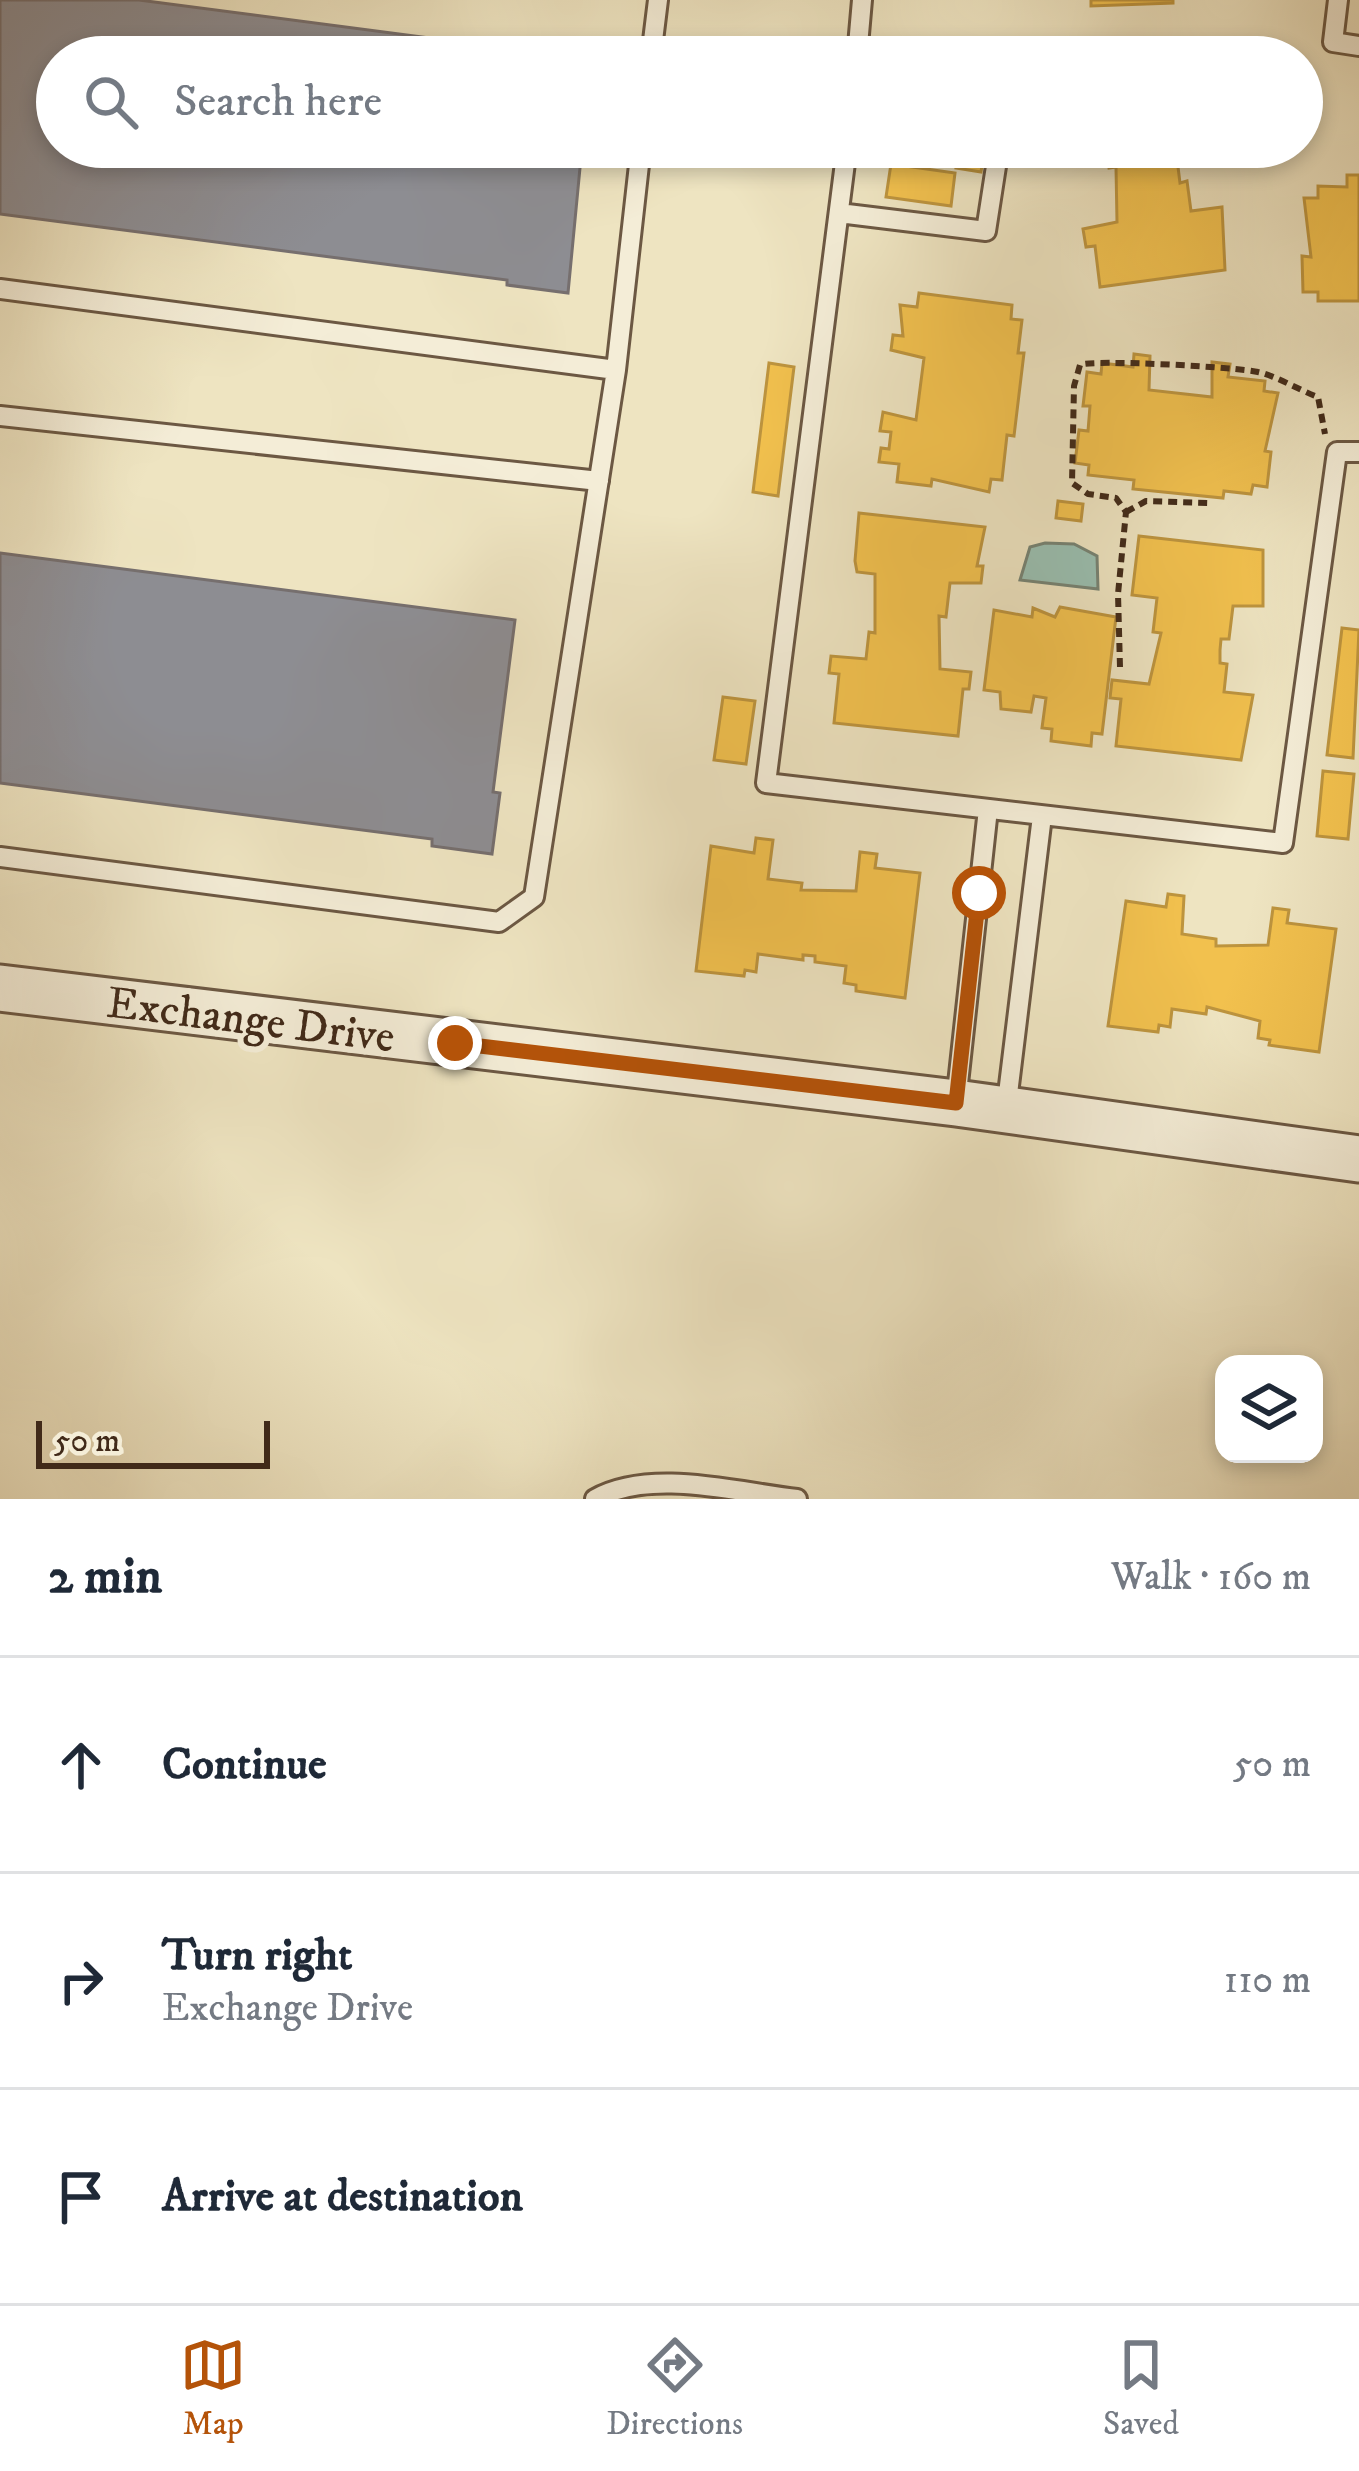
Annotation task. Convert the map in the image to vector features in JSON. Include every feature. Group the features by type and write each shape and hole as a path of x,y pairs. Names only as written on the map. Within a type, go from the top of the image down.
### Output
{"street":[{"name":"Exchange Drive","path":"0,988 956,1103 1359,1159"}],"lane":[{"path":"654,36 658,0"},
{"path":"859,36 862,0"},
{"path":"1338,0 1333,42 1359,46"},
{"path":"0,857 499,922 534,897 616,370 639,168"},
{"path":"844,168 766,783 1283,844 1337,452 1359,452"},
{"path":"839,213 986,231 996,168"},
{"path":"0,289 616,370"},
{"path":"0,416 599,481"},
{"path":"956,1103 988,808"},
{"path":"1006,1110 1042,816"},
{"path":"595,1499 611,1490 670,1485 797,1499"}],"path":[{"path":"1120,668 1118,594 1126,512 1117,497 1088,494 1072,483 1075,374 1086,361 1261,372 1318,397 1320,426 1337,452"},
{"path":"1126,512 1147,501 1210,503"}],"shaded area":[{"path":"1074,544 1097,556 1098,589 1020,580 1030,547"}],"building: Homes":[{"path":"1091,0 1173,0 1173,3 1091,6"},
{"path":"890,168 955,173 951,206 886,197"},
{"path":"1116,168 1178,168 1180,183 1187,181 1191,211 1222,207 1225,270 1100,287 1095,246 1086,247 1083,229 1117,222"},
{"path":"1347,175 1359,175 1359,301 1318,301 1318,292 1303,292 1302,256 1311,257 1304,198 1318,198 1318,186 1347,187"},
{"path":"919,293 1012,305 1011,319 1022,320 1018,353 1024,353 1014,436 1007,435 1002,480 991,479 989,492 932,479 931,486 897,482 899,464 879,462 881,448 889,449 891,432 880,431 883,412 916,420 924,358 891,350 893,335 903,336 900,305 917,307"},
{"path":"1134,354 1150,356 1149,390 1212,397 1212,362 1230,364 1228,377 1265,381 1264,391 1278,393 1265,451 1271,452 1267,487 1253,485 1251,494 1224,491 1223,498 1133,489 1134,480 1088,475 1089,465 1075,463 1079,430 1088,431 1090,406 1083,406 1087,372 1101,374 1102,363 1133,367"},
{"path":"769,363 794,367 778,496 753,492"},
{"path":"1058,501 1083,504 1081,521 1056,518"},
{"path":"859,513 985,527 977,566 983,566 981,583 950,583 946,617 939,616 940,669 971,672 969,689 963,689 958,736 834,723 839,674 829,673 831,656 866,659 869,632 875,633 875,574 857,572 855,561"},
{"path":"1139,536 1263,550 1263,606 1233,606 1229,639 1221,639 1220,663 1227,664 1224,692 1253,695 1241,760 1116,746 1121,699 1110,698 1112,680 1149,684 1161,633 1153,632 1157,598 1132,595"},
{"path":"1060,607 1116,617 1102,734 1092,733 1091,746 1051,741 1052,729 1042,728 1046,698 1034,696 1031,712 1001,709 1000,692 984,690 994,610 1032,617 1033,608 1055,617"},
{"path":"1342,628 1359,630 1353,758 1327,755"},
{"path":"723,697 755,701 746,764 714,760"},
{"path":"1323,771 1354,774 1348,839 1317,836"},
{"path":"756,838 773,840 768,879 802,883 801,890 856,891 860,852 877,854 875,868 920,873 905,998 856,991 856,985 844,983 846,966 815,962 815,956 803,955 803,960 758,954 756,972 745,970 744,976 696,971 711,846 754,853"},
{"path":"1168,894 1184,896 1182,934 1216,939 1216,946 1268,945 1273,908 1289,910 1287,923 1336,929 1319,1052 1269,1045 1270,1040 1258,1038 1260,1021 1207,1007 1206,1014 1172,1009 1170,1027 1159,1025 1158,1032 1108,1026 1126,901 1166,907"}],"building: Industry":[{"path":"0,0 139,0 415,36 36,36 36,168 580,168 568,293 507,285 507,280 0,214"},
{"path":"0,553 515,620 493,792 500,793 492,854 432,846 432,839 0,783"}],"route":[{"path":"455,1043 956,1103 979,893"}]}
